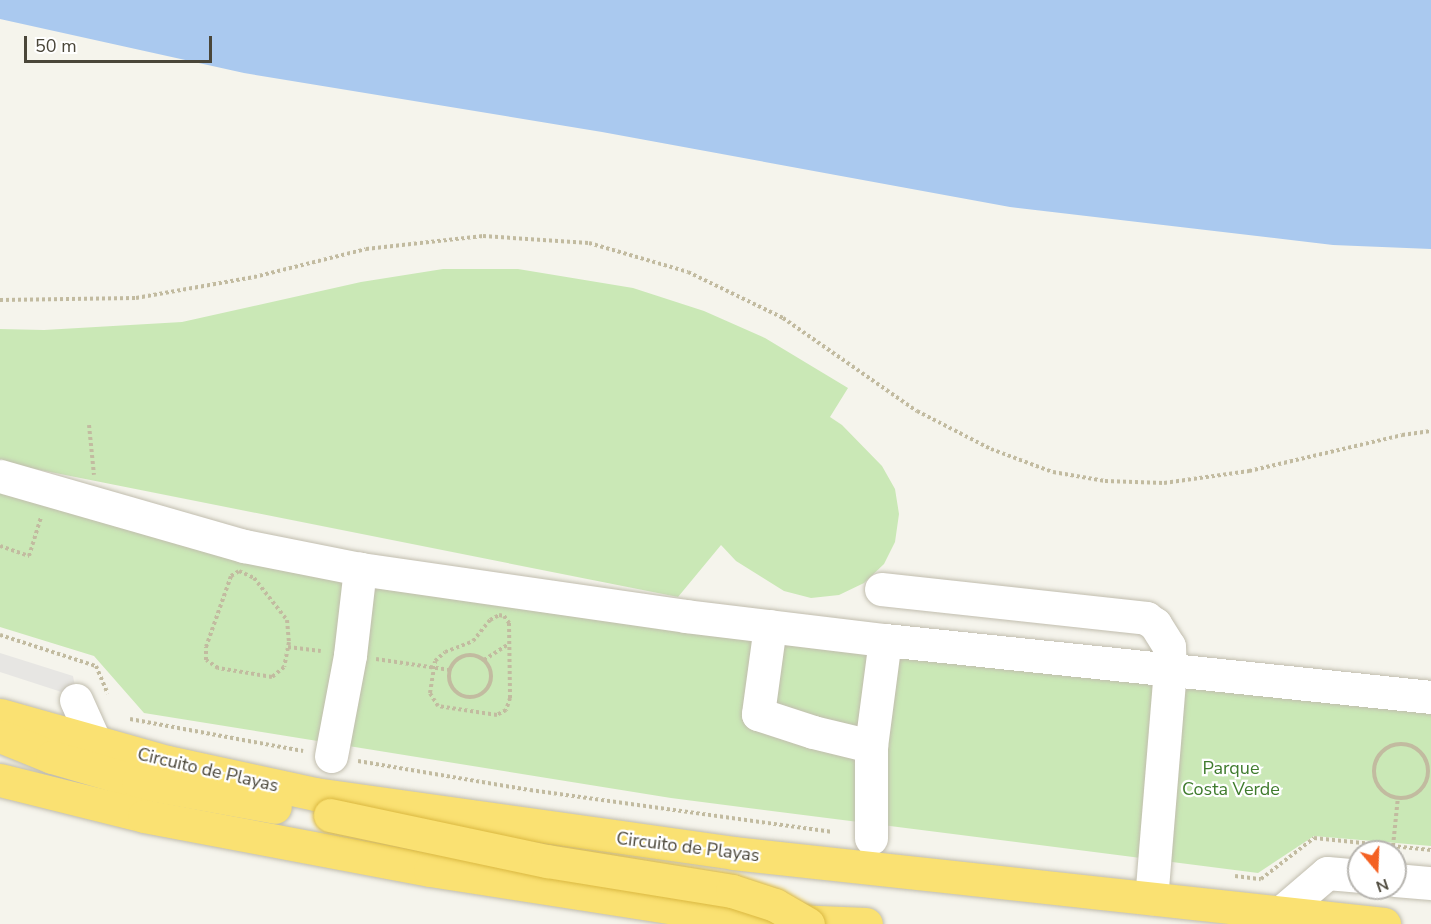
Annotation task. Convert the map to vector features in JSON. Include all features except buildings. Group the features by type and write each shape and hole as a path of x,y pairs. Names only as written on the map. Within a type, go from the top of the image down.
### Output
{"highway":[{"name":"Circuito de Playas","path":"0,715 167,762 315,794 733,853 1384,924"},
{"path":"0,736 52,757 138,782 330,815 547,861 732,891 775,905 808,924"},
{"path":"0,780 144,816 600,898 747,919 866,924"},
{"path":"600,898 661,924"}],"lane":[{"path":"0,476 244,546 360,569 885,640 1431,697"},
{"path":"331,756 350,655 360,569"},
{"path":"881,589 1146,618 1155,624 1166,640 1170,669 1151,898"},
{"path":"770,626 758,714 813,732 871,746"},
{"path":"871,838 871,746 885,640"},
{"path":"76,700 95,742"},
{"path":"1279,914 1327,873 1347,875"},
{"path":"1407,881 1431,884"}],"path":[{"path":"0,300 136,298 254,277 366,249 483,236 589,243 688,272 783,318 917,411 991,449 1053,472 1106,481 1164,483 1249,471 1402,435 1431,431"},
{"path":"89,425 93,456 91,503"},
{"path":"0,546 29,555 49,491"},
{"path":"239,571 254,578 287,620 289,631 284,667 277,675 218,668 206,660 206,647 231,576 239,571"},
{"path":"499,615 504,616 509,622 509,644 510,698 506,710 492,714 438,706 434,703 430,693 433,668 439,656 473,641 490,620 499,615"},
{"path":"0,635 96,666 109,697"},
{"path":"484,660 492,674 487,690 472,698 457,693 449,679 454,663 468,655 484,660 509,644"},
{"path":"118,717 531,790 871,838"},
{"path":"1400,744 1415,748 1425,759 1429,774 1420,790 1412,796 1398,797 1386,794 1375,780 1375,762 1385,749 1400,744"},
{"path":"1393,840 1398,797"},
{"path":"1229,875 1261,879 1314,838 1347,841"},
{"path":"1407,848 1431,850"}],"green space":[{"path":"443,269 518,269 633,288 704,311 765,338 848,388 830,417 842,425 882,466 895,489 899,514 895,542 884,564 864,583 839,595 811,598 784,591 736,561 721,545 678,597 0,462 0,329 44,330 182,322 361,282"},
{"name":"Parque Costa Verde","path":"0,487 167,536 1431,709 1431,846 1407,844 1407,840 1361,840 1314,836 1258,873 671,798 144,713 94,656 0,627"}],"shaded area":[{"path":"0,653 73,676 77,697 0,672"}],"water":[{"path":"0,0 1431,0 1431,249 1333,245 1010,207 602,132 244,73 0,19"}]}
